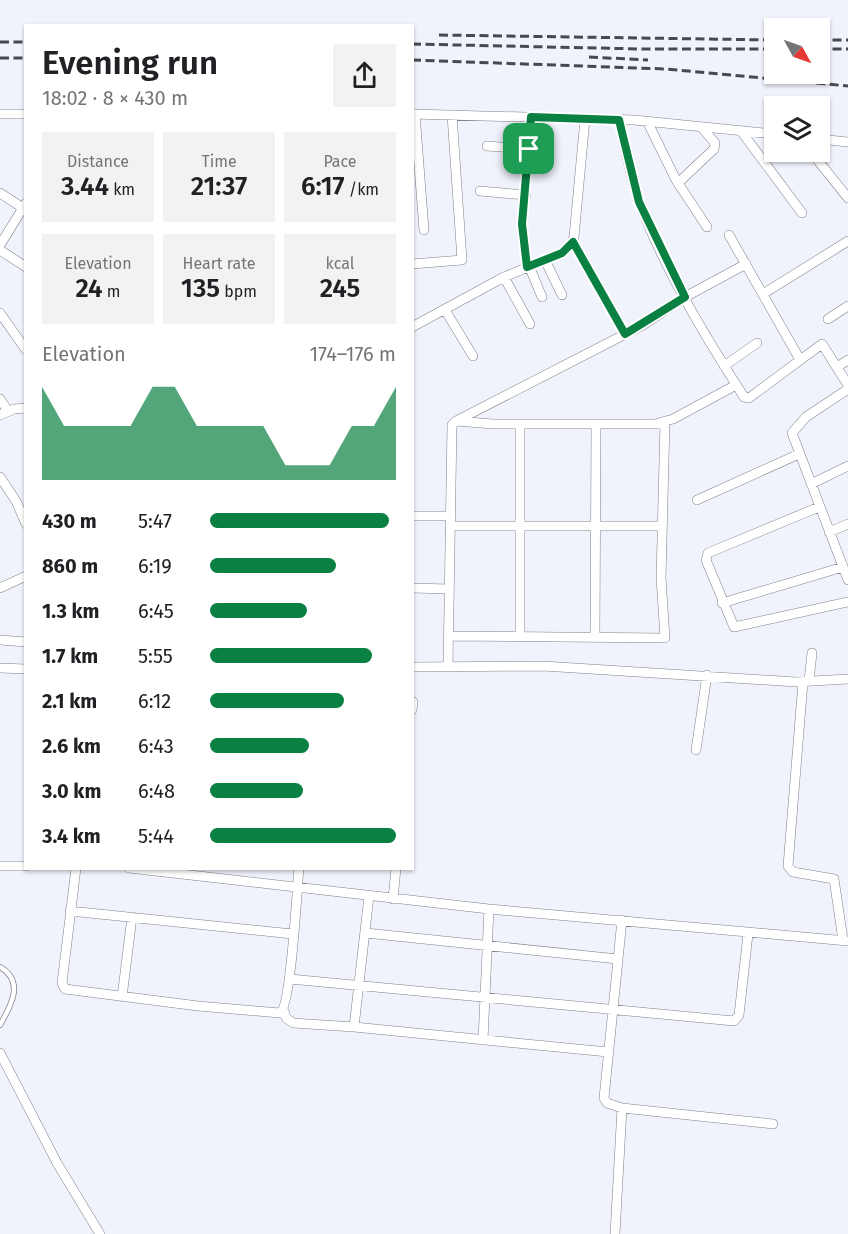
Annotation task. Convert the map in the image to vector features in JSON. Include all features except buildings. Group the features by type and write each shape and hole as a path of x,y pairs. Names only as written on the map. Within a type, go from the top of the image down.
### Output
{"street":[{"path":"0,114 24,114"},
{"path":"424,230 414,114 619,120 764,133"},
{"path":"414,264 462,261 452,115"},
{"path":"531,117 522,229 528,267 542,297"},
{"path":"414,326 504,277 567,250 573,242 585,119"},
{"path":"619,120 639,202 685,297 744,397 749,398 799,358 822,344 848,385"},
{"path":"648,123 678,183 707,227"},
{"path":"678,183 714,149 715,143 702,128"},
{"path":"741,131 802,213"},
{"path":"830,140 848,142"},
{"path":"487,146 529,149"},
{"path":"819,162 848,198"},
{"path":"480,191 526,195"},
{"path":"0,194 24,207 0,245"},
{"path":"729,235 799,358"},
{"path":"763,294 848,241"},
{"path":"573,242 625,334"},
{"path":"0,250 24,266"},
{"path":"545,260 562,295"},
{"path":"448,667 451,428 456,421 625,334 685,297 746,264"},
{"path":"504,277 530,324"},
{"path":"828,319 848,306"},
{"path":"445,310 473,356"},
{"path":"0,313 24,347"},
{"path":"724,366 757,344"},
{"path":"837,367 848,360"},
{"path":"456,421 644,425 665,422 736,385"},
{"path":"848,389 806,417 803,424 794,429 792,437 848,580"},
{"path":"0,399 4,413 24,408"},
{"path":"448,636 665,638 661,578 665,422"},
{"path":"520,424 520,637"},
{"path":"595,638 596,424"},
{"path":"697,500 799,454"},
{"path":"811,484 848,466"},
{"path":"0,477 16,501 24,519"},
{"path":"819,507 708,553 706,560 730,624 738,627 848,602"},
{"path":"414,516 521,526 662,526"},
{"path":"829,532 848,524"},
{"path":"722,603 843,567"},
{"path":"1,586 24,577"},
{"path":"414,588 449,589"},
{"path":"0,640 24,642"},
{"path":"147,870 191,872 297,889 489,909 622,920 748,934 845,940 834,879 794,872 788,866 806,681 812,653"},
{"path":"414,667 543,666 806,681 848,679"},
{"path":"0,668 24,669"},
{"path":"696,750 707,675"},
{"path":"0,866 24,866"},
{"path":"76,870 63,986 69,991 210,1007 280,1013 284,1011"},
{"path":"299,870 290,979 284,1011 286,1018 293,1023 608,1052"},
{"path":"393,899 396,870"},
{"path":"354,1027 369,896"},
{"path":"483,1040 489,909"},
{"path":"70,911 293,934"},
{"path":"122,997 132,917"},
{"path":"622,920 604,1098 613,1107 773,1124"},
{"path":"366,933 618,959"},
{"path":"290,979 734,1021 739,1015 748,934"},
{"path":"0,1053 57,1163 100,1234"},
{"path":"615,1234 622,1108"}],"lane":[{"path":"0,967 12,977 15,991 11,1006 0,1025"}],"railway":[{"path":"439,35 764,40"},
{"path":"830,40 848,40"},
{"path":"0,42 24,42"},
{"path":"414,44 764,49"},
{"path":"830,49 848,49"},
{"path":"589,57 648,60"},
{"path":"0,58 24,58"},
{"path":"414,60 666,69 848,86"}],"route":[{"path":"531,117 619,120 639,202 685,297 625,334 573,242 562,253 527,267 522,224 529,149 531,117"}]}
